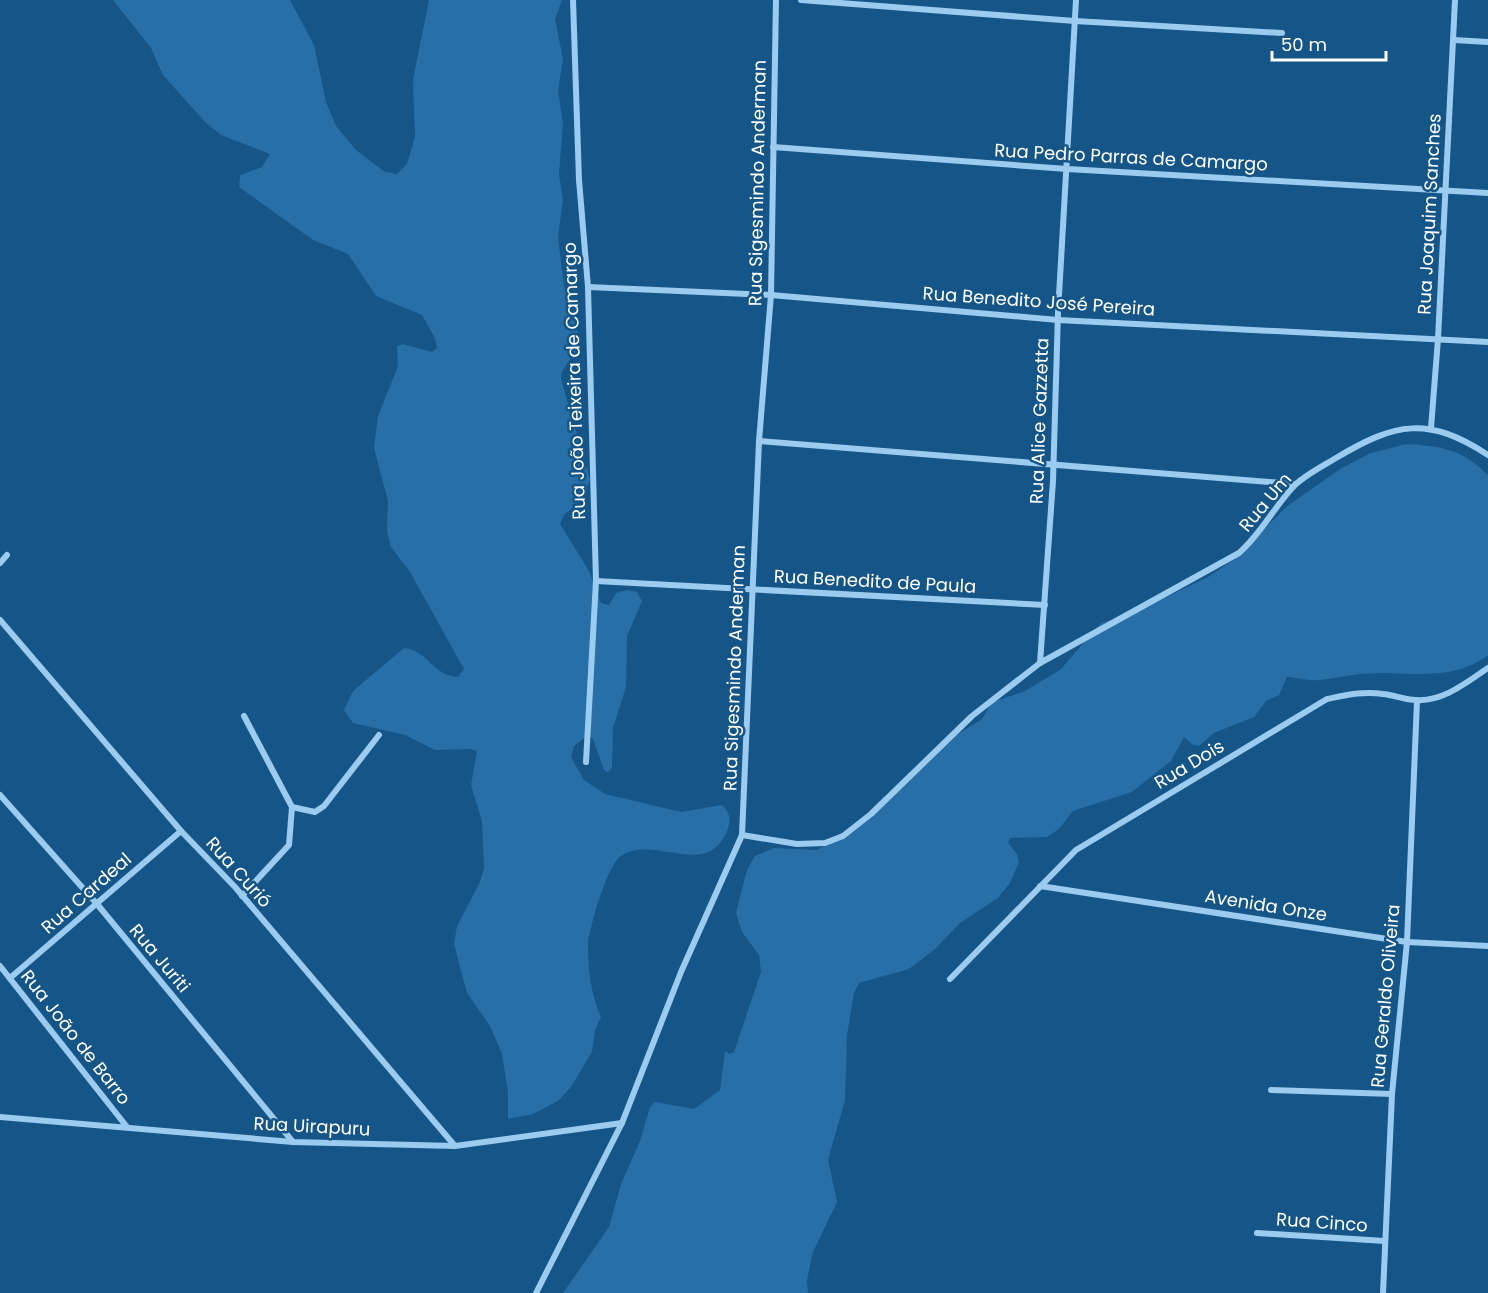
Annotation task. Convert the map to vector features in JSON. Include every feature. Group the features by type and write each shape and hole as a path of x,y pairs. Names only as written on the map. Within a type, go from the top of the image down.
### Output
{"street":[{"name":"Rua João Teixeira de Camargo","path":"573,0 579,180 588,287 596,581 586,762"},
{"name":"Rua Sigesmindo Anderman","path":"536,1293 622,1123 681,972 742,836 751,590 759,441 771,295 776,0"},
{"path":"801,0 1074,21 1282,33"},
{"name":"Rua Alice Gazzetta","path":"1040,663 1054,465 1058,320 1076,0"},
{"name":"Rua Joaquim Sanches","path":"1431,428 1438,339 1455,0"},
{"path":"1454,40 1488,42"},
{"name":"Rua Pedro Parras de Camargo","path":"773,147 1068,170 1488,193"},
{"name":"Rua Benedito José Pereira","path":"588,287 771,295 1058,320 1488,342"},
{"name":"Rua Um","path":"742,836 797,844 825,843 843,836 871,814 972,716 1040,663 1239,552 1251,542 1295,484 1359,444 1396,430 1431,428 1464,439 1488,455"},
{"path":"759,441 1295,484"},
{"path":"0,563 8,555"},
{"name":"Rua Benedito de Paula","path":"596,581 1045,605"},
{"name":"Rua Curió","path":"0,620 181,831 242,896 454,1146"},
{"name":"Rua Dois","path":"950,980 1076,850 1327,699 1359,692 1384,694 1417,701 1439,697 1488,668"},
{"name":"Rua Geraldo Oliveira","path":"1383,1293 1392,1094 1407,942 1417,701"},
{"path":"242,896 289,845 292,807 244,716"},
{"path":"292,807 315,813 324,806 379,735"},
{"name":"Rua Juriti","path":"0,795 97,904 293,1143"},
{"name":"Rua Cardeal","path":"10,978 181,831"},
{"name":"Avenida Onze","path":"1040,886 1407,942 1488,946"},
{"name":"Rua João de Barro","path":"0,966 127,1127"},
{"path":"1271,1090 1392,1094"},
{"name":"Rua Uirapuru","path":"0,1117 293,1143 454,1146 622,1123"},
{"name":"Rua Cinco","path":"1257,1233 1385,1241"}],"shaded area":[{"path":"113,0 290,0 314,45 326,102 336,126 356,150 385,172 397,174 407,164 415,136 413,79 429,0 562,0 555,19 563,59 558,91 563,123 559,174 563,200 558,237 564,286 579,336 576,351 562,371 561,379 590,479 583,499 564,515 560,524 589,571 601,603 609,605 616,593 628,590 637,592 642,601 627,636 626,687 613,728 612,768 608,772 604,770 593,739 588,735 574,746 571,757 584,780 605,794 681,812 722,805 730,819 721,842 709,852 696,855 635,850 621,856 616,862 610,871 600,898 588,945 591,982 601,1017 595,1030 592,1052 571,1087 558,1101 533,1114 508,1119 508,1092 502,1054 490,1026 467,993 454,944 457,926 480,882 484,868 482,821 471,785 477,751 470,749 435,750 405,735 353,723 344,710 353,691 404,648 419,654 450,676 458,677 464,669 410,572 391,547 387,531 388,501 374,448 378,416 398,366 397,346 403,344 432,352 437,348 435,338 422,315 376,296 348,254 313,240 239,187 240,175 262,167 270,154 221,135 205,122 163,75 151,48"},
{"path":"1406,444 1450,450 1469,459 1488,475 1488,655 1459,670 1443,673 1377,673 1316,680 1287,677 1279,695 1266,701 1254,717 1214,733 1199,746 1193,745 1184,737 1171,761 1132,792 1073,811 1059,829 1047,837 1010,838 1008,843 1017,854 1019,862 1010,883 998,898 960,923 935,949 909,969 859,983 854,993 847,1035 845,1100 828,1160 837,1202 813,1252 807,1280 808,1293 563,1293 609,1227 621,1184 640,1141 650,1107 655,1102 694,1109 720,1090 725,1051 729,1054 734,1052 761,972 759,955 742,932 736,913 747,870 755,856 774,848 816,850 847,836 908,774 958,734 982,719 992,702 1023,692 1060,670 1101,623 1131,614 1208,577 1235,559 1286,507 1340,469 1371,453"}]}
